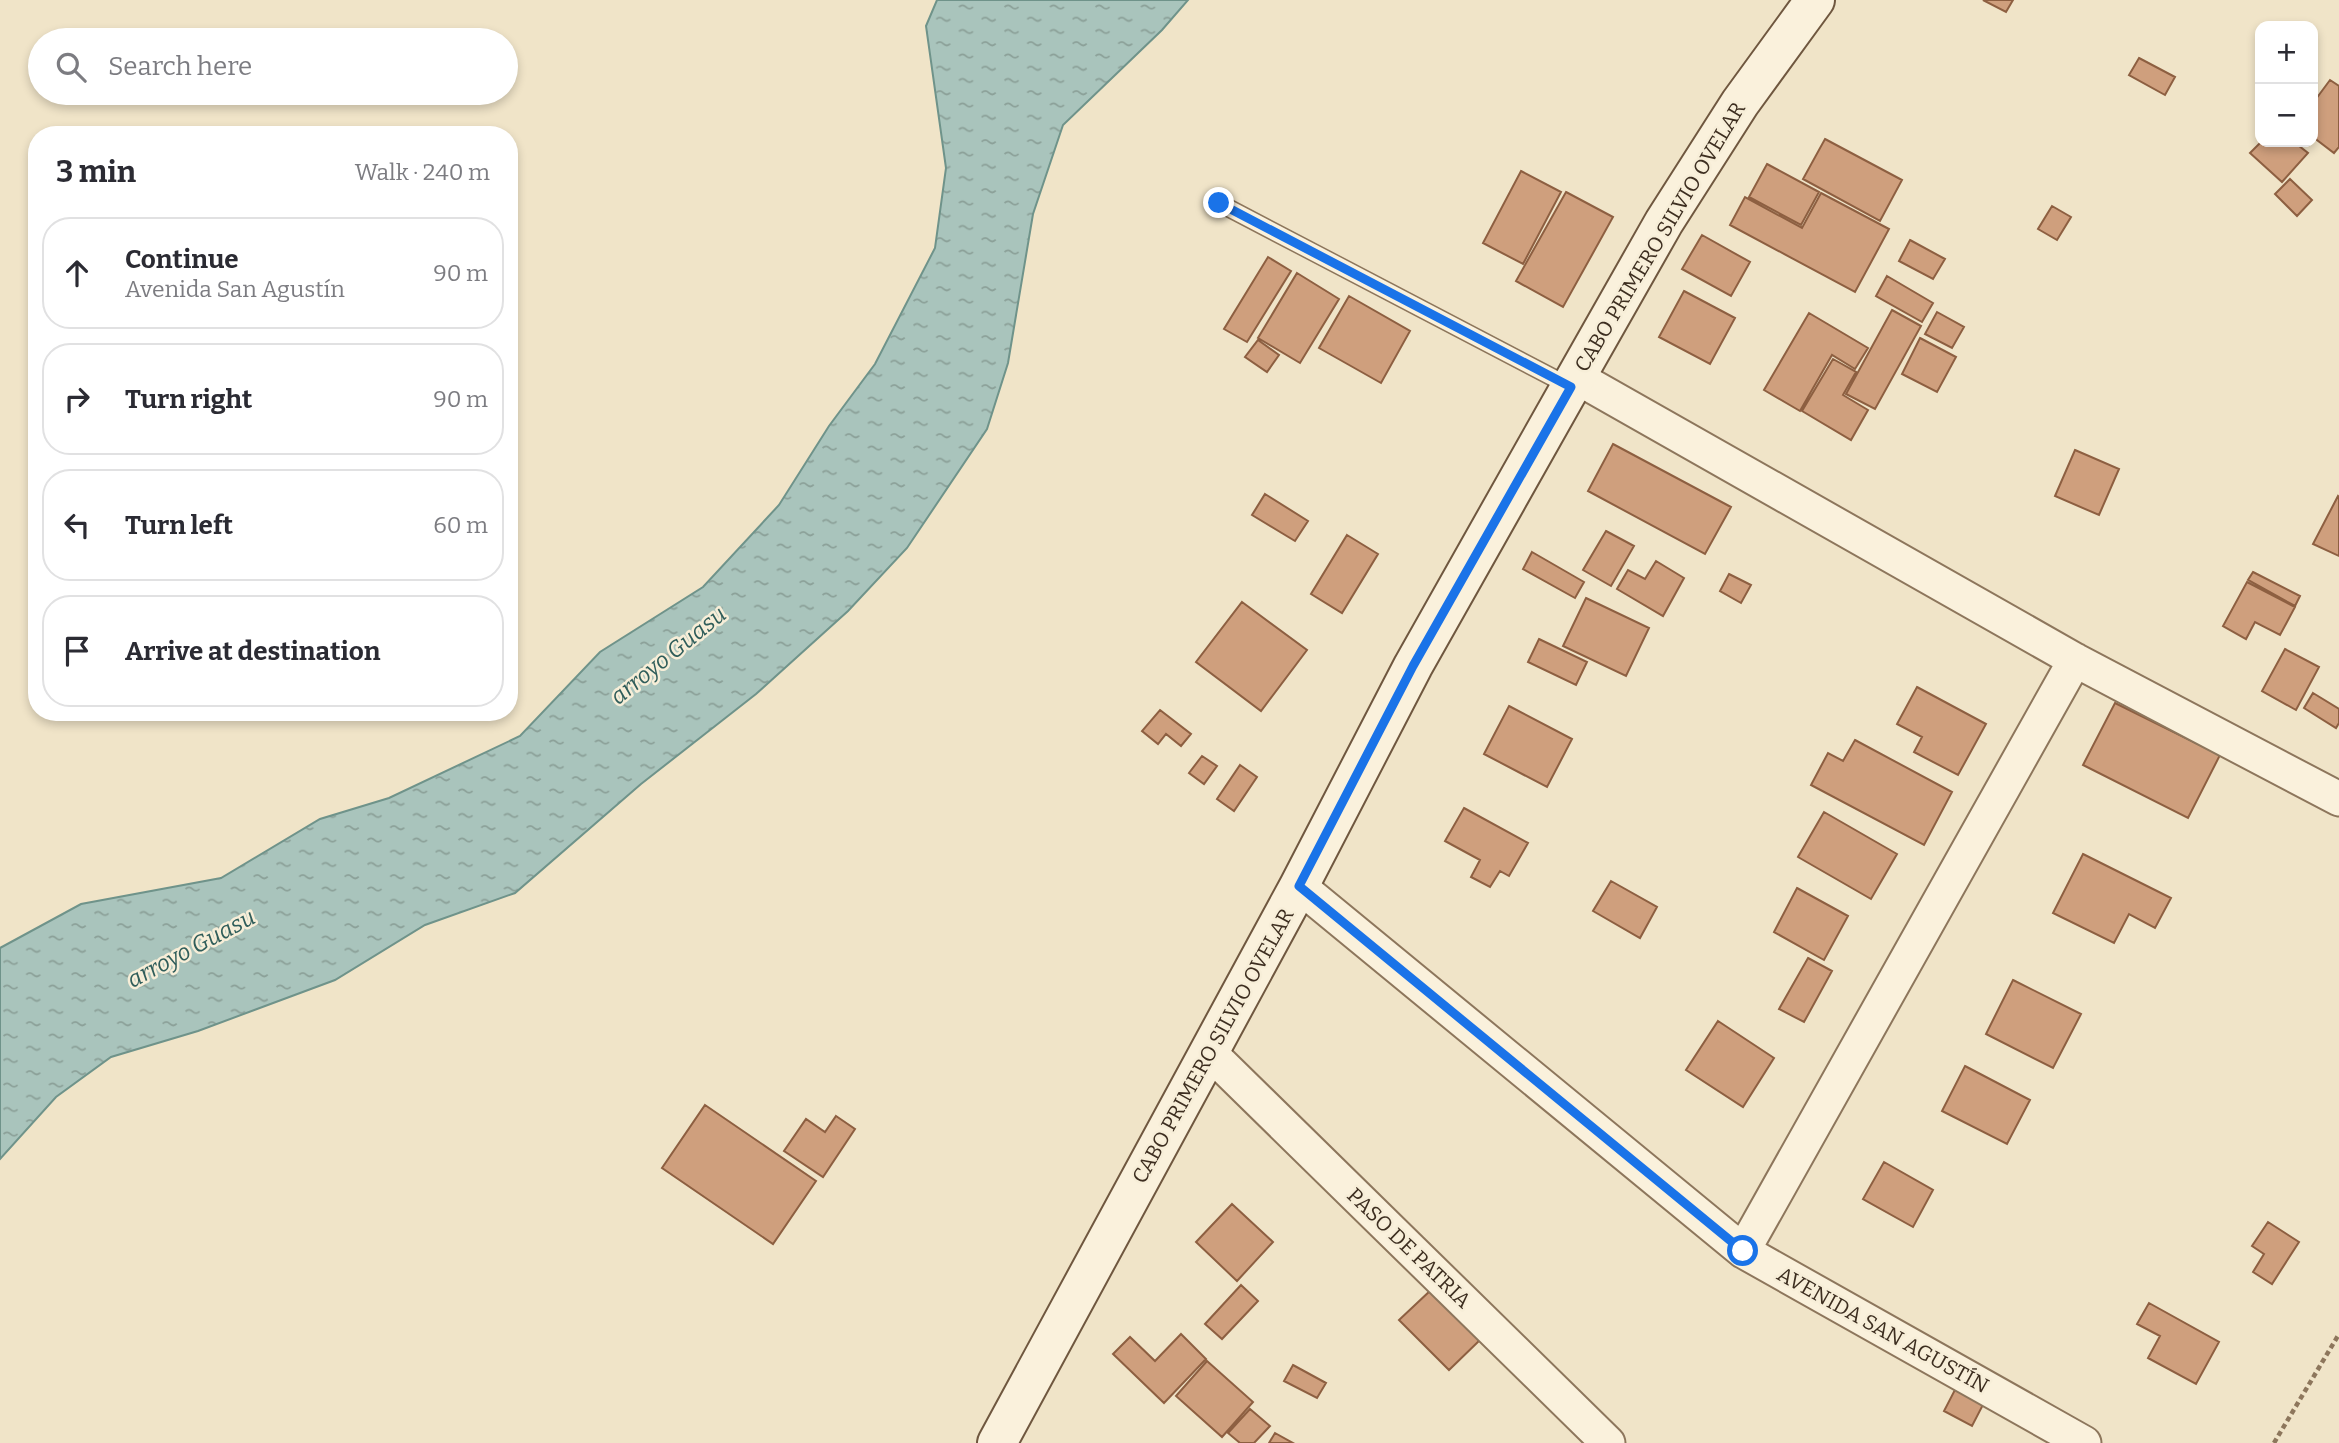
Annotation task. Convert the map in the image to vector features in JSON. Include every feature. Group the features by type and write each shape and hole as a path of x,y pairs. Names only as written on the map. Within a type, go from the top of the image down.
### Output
{"main road":[{"name":"CABO PRIMERO SILVIO OVELAR","path":"997,1443 1299,886 1413,666 1664,222 1740,103 1815,0"}],"street":[{"path":"1574,382 2075,660 2336,790"},
{"path":"1743,1251 2075,660"},
{"name":"AVENIDA SAN AGUSTÍN","path":"1299,886 1743,1251 2084,1443"},
{"name":"PASO DE PATRIA","path":"1209,1052 1601,1440"}],"lane":[{"path":"1219,203 1574,382"}],"path":[{"path":"2274,1443 2339,1334"}],"water":[{"name":"arroyo Guasu","path":"937,0 1188,0 1162,30 1063,125 1033,214 1008,363 987,429 907,548 848,611 756,694 641,784 515,893 425,925 335,980 198,1031 111,1057 56,1097 0,1159 0,948 81,904 221,878 320,819 389,798 520,736 600,652 703,587 779,505 829,426 875,364 935,248 946,168 926,26"}],"building":[{"path":"1983,0 2013,0 2006,12"},
{"path":"2139,58 2175,77 2165,95 2129,75"},
{"path":"2330,80 2339,86 2339,147 2334,153 2318,141 2318,96"},
{"path":"1825,139 1902,180 1880,221 1803,179"},
{"path":"2256,147 2300,147 2308,153 2282,182 2250,153"},
{"path":"1767,164 1819,192 1801,225 1749,197"},
{"path":"1521,171 1561,192 1523,264 1483,243"},
{"path":"2290,179 2312,200 2297,216 2275,194"},
{"path":"1566,192 1613,217 1563,307 1516,281"},
{"path":"1821,193 1889,229 1855,292 1730,225 1745,197 1802,228"},
{"path":"2052,206 2071,217 2057,240 2038,229"},
{"path":"1702,235 1750,262 1731,296 1682,269"},
{"path":"1910,240 1945,259 1933,279 1899,261"},
{"path":"1268,257 1291,271 1247,342 1224,329"},
{"path":"1297,273 1339,299 1300,363 1258,338"},
{"path":"1887,276 1933,303 1922,322 1876,296"},
{"path":"1684,291 1735,318 1710,364 1659,337"},
{"path":"1349,296 1410,331 1381,383 1319,348"},
{"path":"1892,310 1921,326 1875,409 1846,394"},
{"path":"1937,312 1964,327 1952,348 1925,334"},
{"path":"1809,313 1868,348 1855,369 1832,355 1800,411 1764,390"},
{"path":"1920,338 1956,357 1937,392 1902,374"},
{"path":"1258,340 1279,355 1267,372 1245,357"},
{"path":"1833,359 1856,372 1843,395 1868,410 1851,440 1802,411"},
{"path":"1613,444 1731,507 1705,554 1588,491"},
{"path":"2075,450 2119,469 2099,515 2055,496"},
{"path":"1265,494 1308,521 1295,541 1252,515"},
{"path":"2339,497 2339,556 2313,544"},
{"path":"1606,531 1634,546 1611,586 1583,570"},
{"path":"1347,535 1378,554 1342,613 1311,594"},
{"path":"1532,552 1584,582 1575,598 1523,569"},
{"path":"1656,561 1684,578 1663,616 1617,589 1628,570 1645,579"},
{"path":"2253,572 2300,596 2295,606 2248,580"},
{"path":"1729,574 1751,585 1741,603 1720,591"},
{"path":"2247,582 2295,607 2280,635 2255,622 2246,639 2223,626"},
{"path":"1586,598 1649,628 1626,676 1563,646"},
{"path":"1242,602 1307,650 1261,711 1196,662"},
{"path":"1539,639 1587,662 1576,685 1528,662"},
{"path":"2285,649 2319,667 2296,710 2262,691"},
{"path":"1917,687 1986,724 1958,775 1914,752 1922,737 1897,724"},
{"path":"2313,693 2339,709 2339,723 2336,728 2304,708"},
{"path":"2115,703 2220,755 2188,818 2083,765"},
{"path":"1509,706 1572,739 1547,787 1484,754"},
{"path":"1160,710 1191,734 1181,746 1166,734 1158,744 1142,731"},
{"path":"1855,740 1952,792 1924,845 1811,785 1828,753 1843,761"},
{"path":"1202,756 1217,766 1204,784 1189,773"},
{"path":"1240,765 1257,777 1234,811 1217,799"},
{"path":"1464,808 1528,843 1509,876 1500,871 1490,887 1471,877 1480,860 1445,841"},
{"path":"1824,812 1897,854 1871,899 1798,857"},
{"path":"2083,854 2171,898 2155,928 2129,914 2114,943 2053,913"},
{"path":"1611,881 1657,907 1640,938 1593,911"},
{"path":"1797,888 1848,916 1824,960 1774,932"},
{"path":"1808,958 1832,971 1804,1022 1779,1009"},
{"path":"2013,980 2081,1014 2053,1068 1986,1034"},
{"path":"1718,1021 1774,1058 1743,1107 1686,1070"},
{"path":"1965,1066 2030,1100 2007,1144 1942,1111"},
{"path":"705,1105 816,1181 773,1244 662,1168"},
{"path":"836,1116 855,1129 823,1177 784,1151 806,1119 825,1132"},
{"path":"1884,1162 1933,1190 1913,1227 1863,1199"},
{"path":"1232,1204 1273,1242 1237,1281 1196,1242"},
{"path":"2268,1222 2299,1242 2272,1284 2253,1272 2264,1254 2252,1246"},
{"path":"1241,1285 1258,1301 1222,1339 1205,1324"},
{"path":"1431,1290 1481,1339 1449,1370 1399,1320"},
{"path":"2149,1303 2219,1342 2196,1384 2148,1358 2160,1336 2137,1324"},
{"path":"1181,1334 1206,1359 1164,1403 1113,1354 1130,1337 1155,1361"},
{"path":"1207,1361 1253,1402 1222,1437 1176,1396"},
{"path":"1293,1365 1326,1383 1317,1398 1284,1381"},
{"path":"1959,1382 1987,1397 1972,1426 1944,1411"},
{"path":"1250,1409 1270,1426 1254,1443 1240,1443 1228,1433"},
{"path":"1275,1433 1293,1443 1269,1443"}],"route":[{"path":"1219,203 1571,387 1413,666 1299,886 1743,1251"}]}
